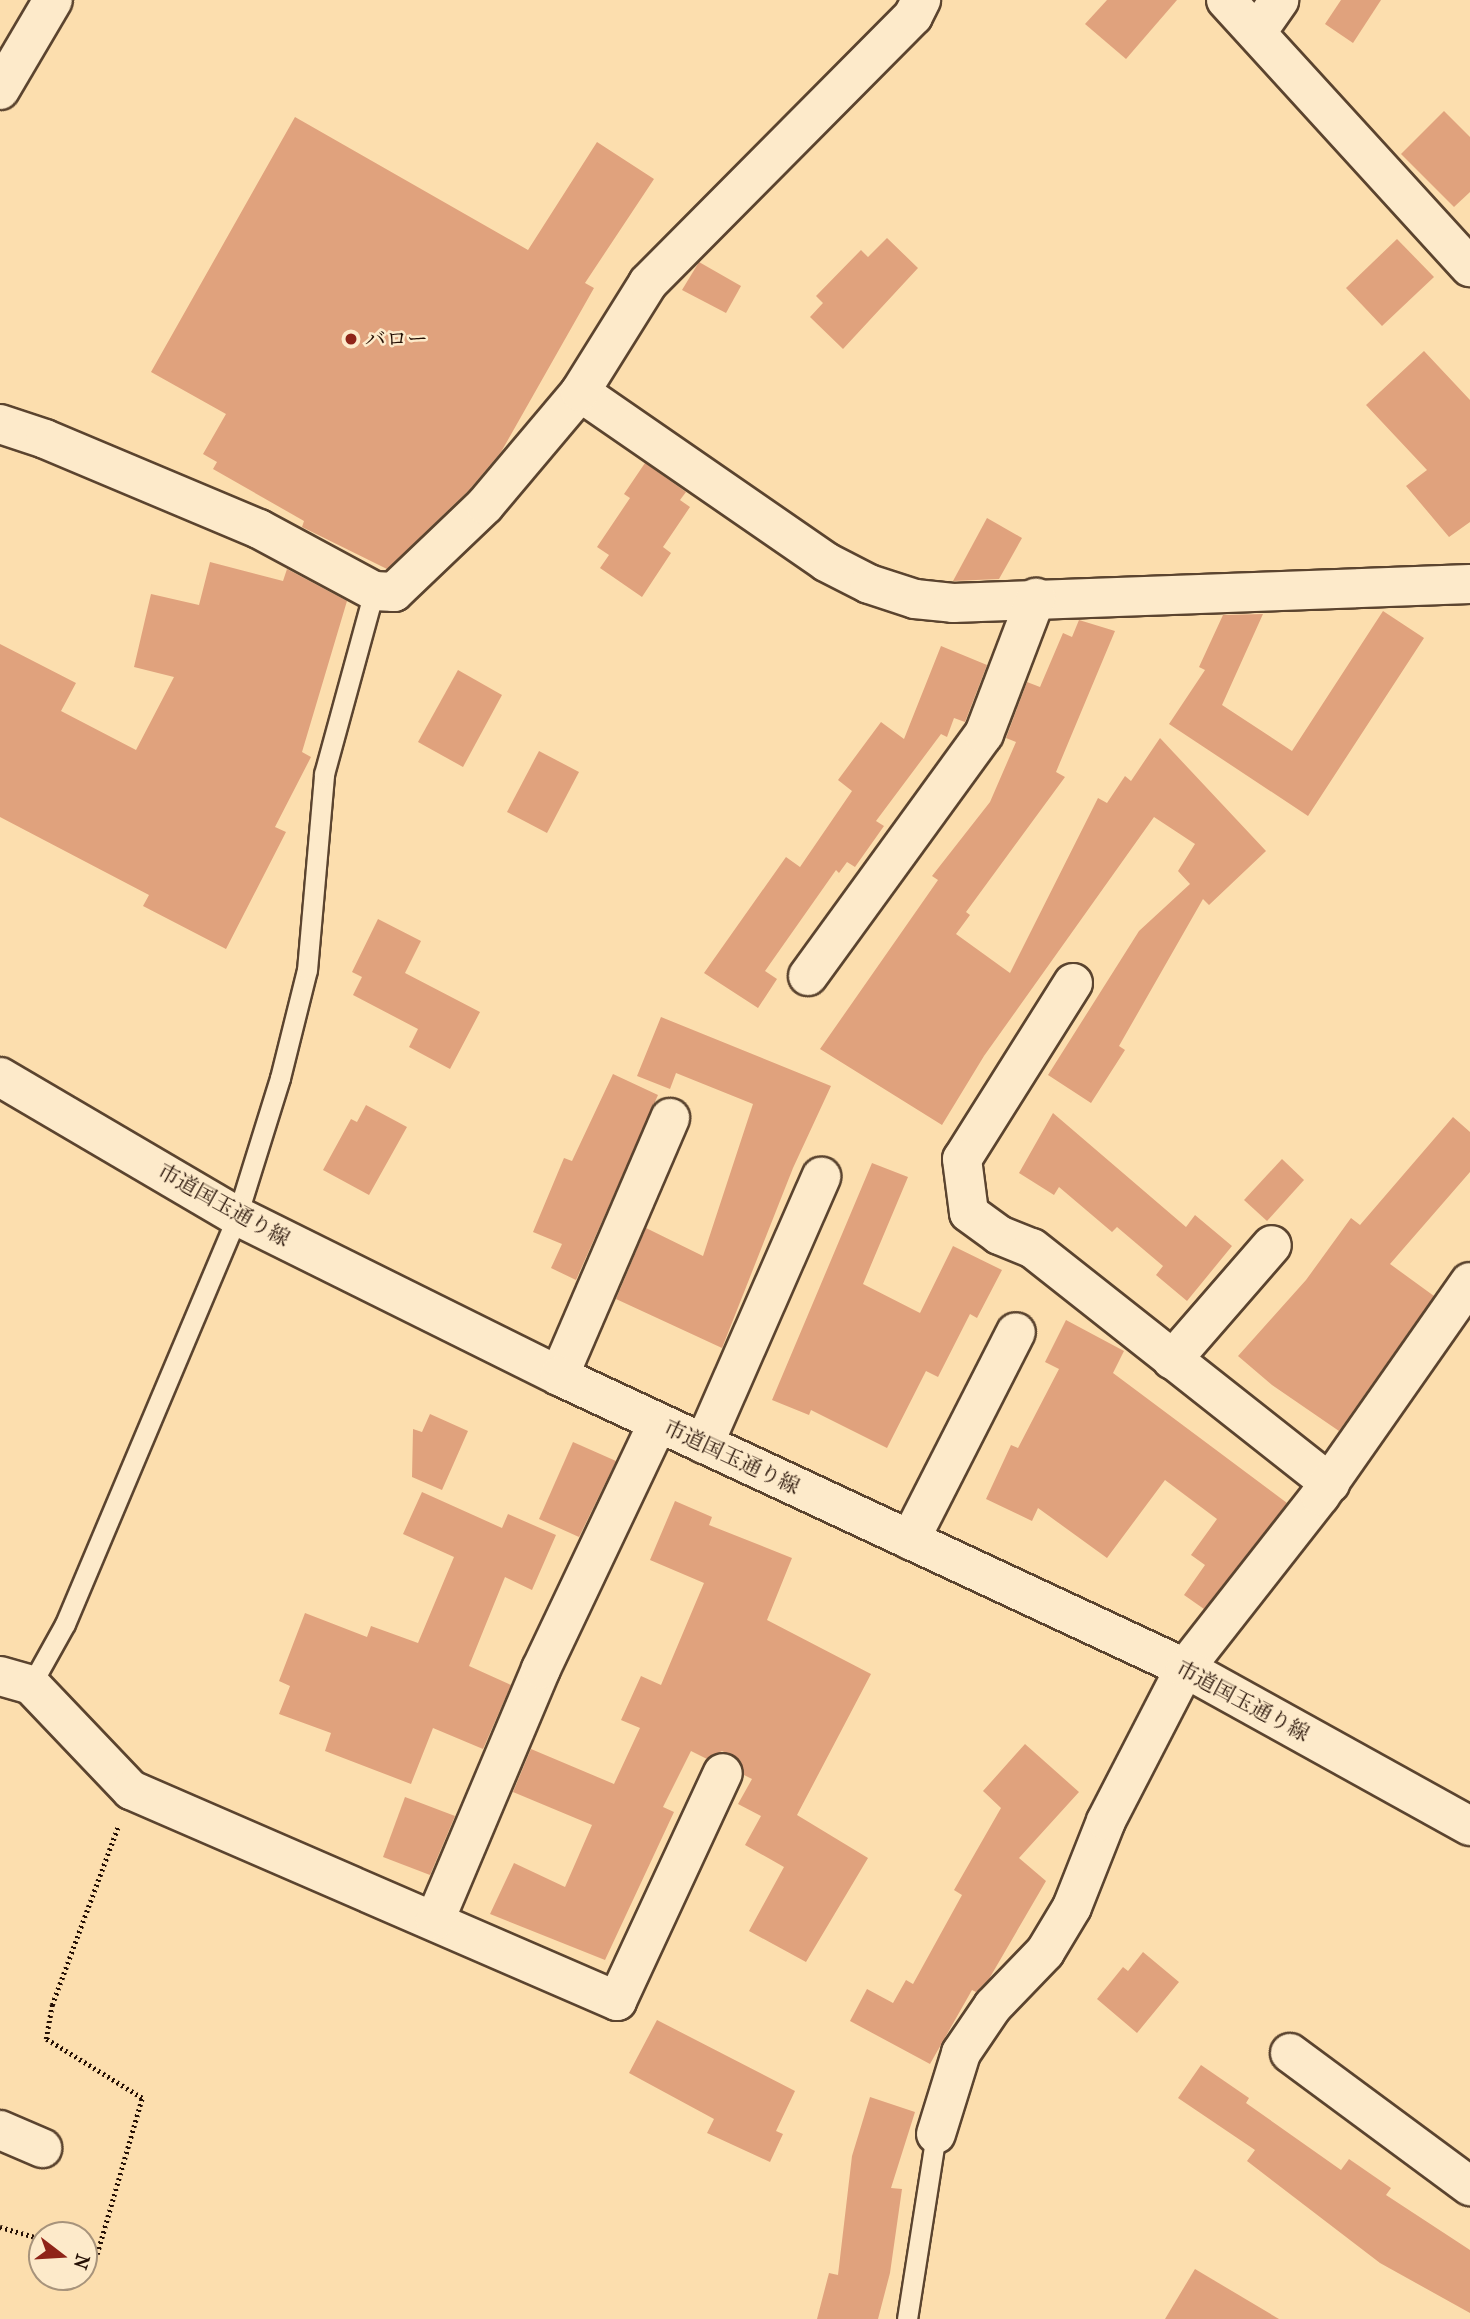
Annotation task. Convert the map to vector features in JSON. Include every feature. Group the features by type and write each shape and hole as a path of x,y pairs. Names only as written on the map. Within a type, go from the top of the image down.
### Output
{"street":[{"path":"0,90 53,0"},
{"path":"0,424 45,439 259,529 374,591 394,592 485,505 580,392 648,283 913,16 921,0"},
{"path":"1226,0 1470,267"},
{"path":"1257,32 1279,0"},
{"path":"580,392 826,562 869,584 915,599 953,603 1470,584"},
{"path":"808,976 984,734 1036,598"},
{"path":"1073,983 962,1158 969,1213 999,1235 1032,1248 1330,1483"},
{"name":"市道国玉通り線","path":"0,1077 237,1216 559,1376 1185,1668 1470,1826"},
{"path":"559,1376 670,1118"},
{"path":"704,1444 821,1177"},
{"path":"1172,1360 1272,1245"},
{"path":"936,2134 961,2053 993,2006 1045,1952 1072,1907 1106,1821 1185,1668 1330,1483 1470,1282"},
{"path":"910,1540 1016,1332"},
{"path":"435,1920 541,1669 658,1423"},
{"path":"16,1681 131,1790 617,2001 723,1773"},
{"path":"1290,2053 1470,2186"},
{"path":"0,2130 42,2148"}],"lane":[{"path":"16,1681 65,1624 237,1216 280,1078 307,970 324,774 374,591"},
{"path":"907,2319 936,2134"}],"path":[{"path":"98,2251 142,2098 46,2039 52,2005 131,1790"},
{"path":"0,2227 28,2235"}],"building":[{"path":"1107,0 1177,0 1126,59 1085,24"},
{"path":"1341,0 1381,0 1353,43 1325,24"},
{"path":"1444,111 1470,137 1470,192 1454,207 1401,154"},
{"path":"295,117 528,250 597,142 654,179 585,283 594,288 501,452 469,490 387,569 302,527 304,521 213,469 217,462 203,454 226,414 151,372"},
{"path":"887,238 918,268 843,349 810,317 823,303 816,296 861,250 868,257"},
{"path":"1397,239 1434,277 1382,326 1346,288"},
{"path":"699,262 741,286 726,313 682,290"},
{"path":"1424,351 1470,400 1470,522 1449,537 1406,486 1427,470 1366,405"},
{"path":"645,463 686,492 680,500 690,507 663,547 671,553 642,597 600,568 609,555 597,547 630,498 624,494"},
{"path":"987,518 1022,538 999,579 953,581"},
{"path":"210,562 283,581 287,569 347,601 302,752 311,757 275,827 286,832 226,949 143,906 149,895 0,817 0,644 76,683 61,711 136,750 174,677 134,667 151,594 199,605"},
{"path":"1383,611 1424,638 1308,816 1169,724 1205,670 1199,667 1223,615 1263,614 1222,705 1292,751"},
{"path":"1079,620 1115,631 1056,772 1065,777 966,912 970,915 956,934 1010,973 1098,798 1107,803 1125,776 1131,781 1160,738 1266,851 1209,905 1203,899 1119,1046 1125,1050 1091,1103 1048,1075 1139,931 1190,884 1178,871 1195,844 1154,817 984,1056 942,1125 820,1049 938,880 932,876 990,802 1016,742 1006,738 1027,682 1040,687 1063,633 1072,637"},
{"path":"941,646 987,665 965,722 954,718 947,737 941,734 876,821 884,826 855,867 847,862 839,873 836,870 765,971 777,979 758,1008 704,973 786,857 800,867 852,791 838,780 881,722 904,739"},
{"path":"458,670 502,695 463,767 418,742"},
{"path":"539,751 579,772 547,833 507,812"},
{"path":"378,919 421,941 405,973 480,1012 450,1069 409,1047 418,1029 353,995 362,977 352,972"},
{"path":"661,1017 831,1086 793,1168 722,1348 616,1299 646,1228 703,1256 753,1104 676,1073 670,1089 637,1076"},
{"path":"613,1074 658,1095 576,1280 551,1268 562,1244 533,1232 564,1158 572,1161"},
{"path":"366,1105 407,1127 369,1195 323,1170 351,1119 357,1122"},
{"path":"1053,1113 1186,1227 1195,1215 1232,1246 1187,1301 1156,1275 1163,1266 1117,1227 1112,1232 1059,1187 1054,1195 1019,1173"},
{"path":"1453,1117 1470,1132 1470,1172 1390,1264 1434,1296 1339,1431 1272,1385 1238,1356 1306,1280 1351,1218 1360,1225"},
{"path":"1282,1159 1304,1180 1267,1221 1244,1200"},
{"path":"872,1163 908,1177 863,1284 920,1313 953,1246 1002,1270 977,1318 970,1314 938,1377 926,1371 887,1448 811,1410 809,1415 772,1400"},
{"path":"1066,1320 1124,1351 1113,1373 1287,1503 1204,1609 1184,1595 1205,1565 1191,1555 1217,1519 1165,1480 1107,1558 1038,1508 1032,1521 986,1499 1011,1445 1018,1448 1059,1369 1045,1362"},
{"path":"430,1414 468,1431 442,1490 412,1477 413,1429 422,1432"},
{"path":"573,1442 616,1461 579,1537 539,1519"},
{"path":"422,1492 502,1528 508,1514 556,1535 532,1590 505,1577 469,1666 511,1685 483,1749 433,1728 411,1784 325,1751 331,1733 279,1714 290,1686 279,1681 305,1613 367,1637 371,1626 418,1643 454,1557 403,1534"},
{"path":"675,1501 712,1517 709,1525 792,1558 767,1620 871,1674 797,1815 868,1858 806,1962 749,1931 784,1867 745,1845 761,1816 738,1804 752,1779 744,1775 740,1760 722,1751 707,1759 691,1751 663,1807 674,1812 605,1960 490,1914 514,1863 565,1887 592,1825 513,1792 531,1749 614,1784 640,1728 621,1720 641,1676 661,1685 704,1583 650,1560"},
{"path":"1025,1744 1079,1792 1019,1858 1046,1881 989,1979 976,1992 972,1990 930,2064 850,2021 867,1989 893,2003 906,1980 913,1984 962,1895 954,1890 1001,1808 983,1791"},
{"path":"405,1797 455,1816 430,1875 383,1857"},
{"path":"1143,1952 1179,1982 1137,2033 1097,1999 1123,1967 1128,1971"},
{"path":"657,2020 795,2091 776,2131 783,2134 770,2162 707,2133 714,2119 629,2073"},
{"path":"1201,2065 1249,2098 1246,2103 1341,2170 1349,2159 1391,2188 1386,2195 1470,2250 1470,2313 1380,2263 1247,2161 1255,2150 1178,2098"},
{"path":"870,2097 915,2112 891,2188 902,2189 890,2273 878,2319 817,2319 829,2273 838,2275 852,2156"},
{"path":"1195,2269 1279,2319 1165,2319"}],"place":[{"name":"バロー","path":"351,339"}]}
